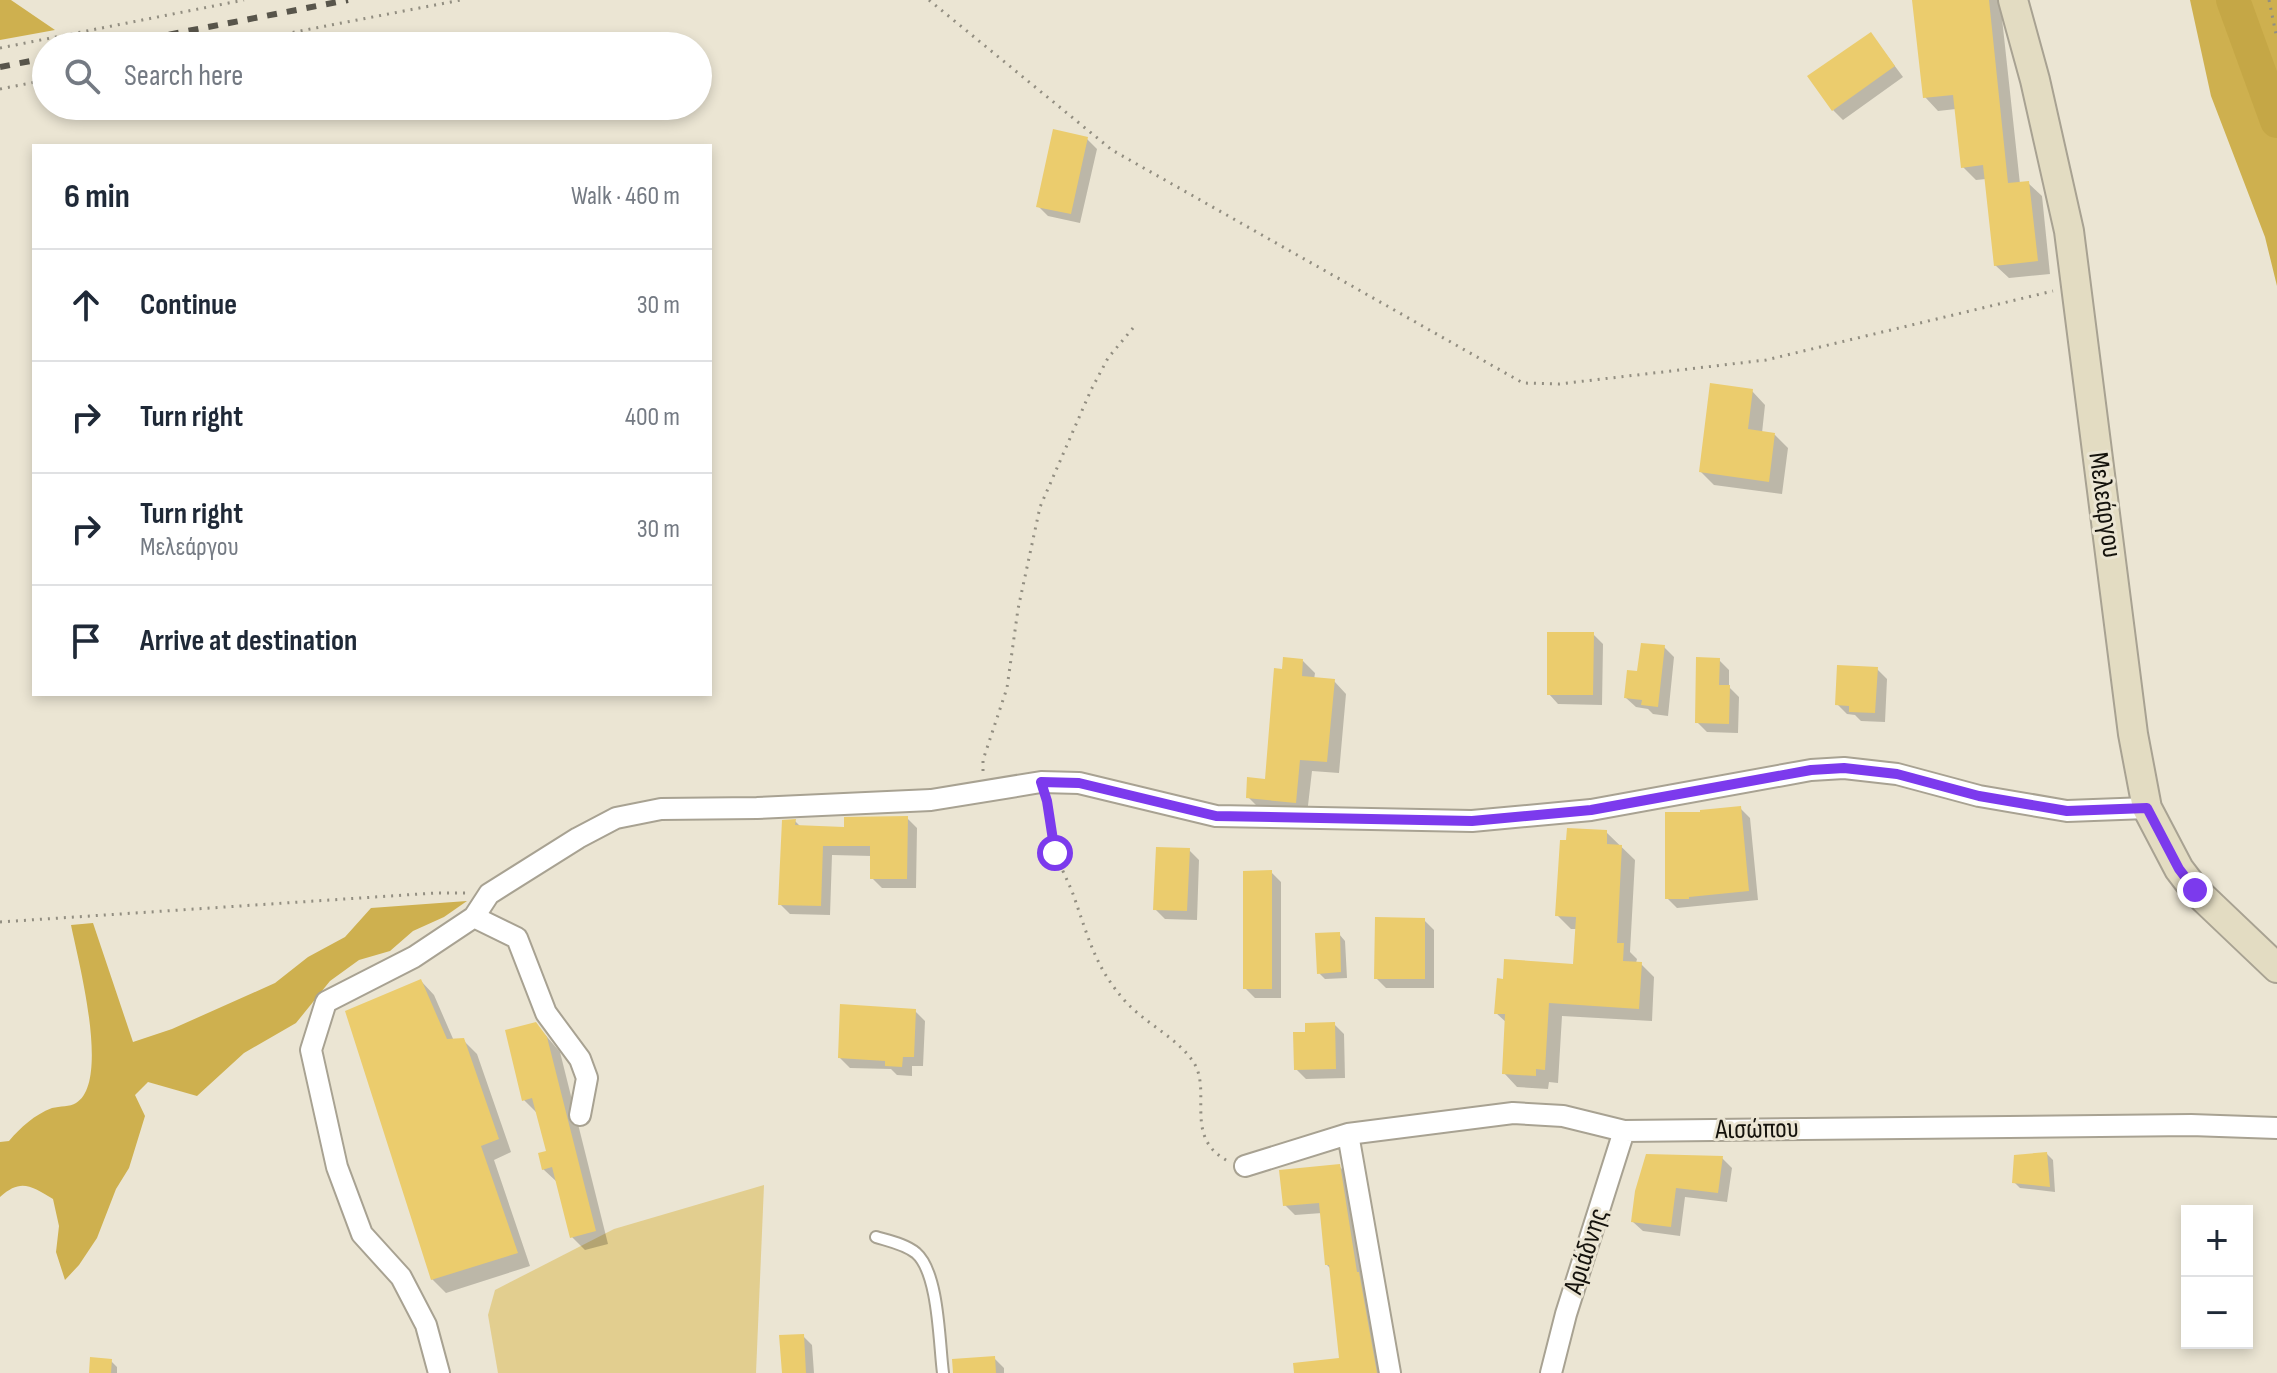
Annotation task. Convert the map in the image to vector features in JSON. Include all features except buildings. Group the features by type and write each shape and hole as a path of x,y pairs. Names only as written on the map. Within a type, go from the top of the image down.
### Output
{"street":[{"name":"Μελεάργου","path":"2013,0 2035,80 2062,201 2076,285 2133,734 2147,808 2179,869 2195,890 2277,968"},
{"path":"439,1373 426,1325 401,1277 362,1234 337,1167 311,1050 326,1002 414,957 474,917 489,894 616,818 661,809 931,800 1041,782 1079,783 1216,816 1472,821 1591,810 1811,770 1844,768 1897,774 1979,796 2067,811 2147,808"},
{"path":"474,917 517,938 546,1013 580,1059 587,1078 580,1115"},
{"name":"Αισώπου","path":"1245,1166 1348,1134 1513,1113 1563,1116 1624,1131 2176,1125 2277,1128"},
{"name":"Αριάδνης","path":"1551,1373 1566,1314 1624,1131"},
{"path":"1348,1134 1390,1373"}],"lane":[{"path":"876,1237 910,1249 924,1262 932,1289 943,1373"}],"path":[{"path":"79,32 244,0"},
{"path":"295,32 461,0"},
{"path":"929,0 1112,150 1523,383 1559,384 1766,360 2076,285"},
{"path":"2269,0 2277,39"},
{"path":"0,48 32,42"},
{"path":"0,89 32,83"},
{"path":"982,790 983,760 1007,688 1018,609 1040,507 1091,390 1108,358 1133,328"},
{"path":"1041,782 1055,853 1073,894 1085,935 1108,981 1142,1018 1181,1048 1195,1065 1201,1085 1199,1107 1203,1129 1210,1147 1224,1160 1245,1166"},
{"path":"0,922 435,893 489,894"}],"shaded area":[{"path":"0,0 11,0 55,30 32,32 0,40"},
{"path":"2190,0 2277,0 2277,286 2265,237 2211,96"},
{"path":"467,901 444,917 413,931 390,951 359,960 330,981 296,1023 244,1053 197,1096 148,1082 135,1095 145,1116 129,1168 116,1189 97,1238 65,1280 56,1252 59,1226 53,1199 26,1186 14,1187 0,1197 0,1142 9,1141 28,1122 45,1111 76,1103 86,1091 92,1047 85,991 71,925 93,923 133,1042 172,1029 275,983 308,957 345,937 371,908"},
{"path":"764,1185 756,1373 498,1373 488,1315 495,1290 614,1229"}],"waterway":[{"path":"2233,0 2277,121"}],"railway":[{"path":"182,32 348,0"},
{"path":"0,67 32,61"}],"route":[{"path":"1055,853 1041,782 1079,783 1216,816 1472,821 1591,810 1811,770 1844,768 1897,774 1979,796 2067,811 2147,808 2179,869 2195,890"}]}
